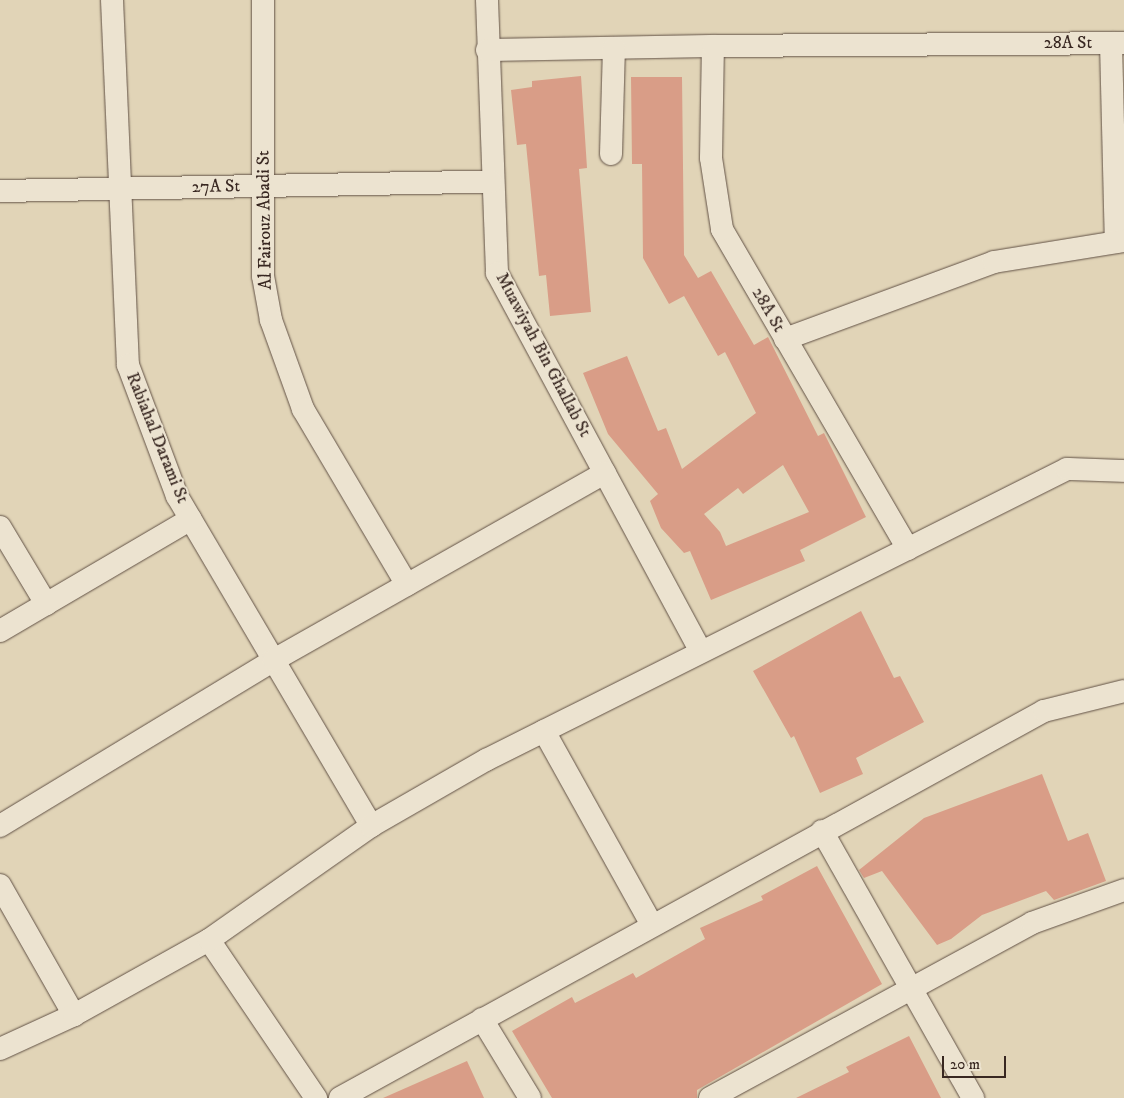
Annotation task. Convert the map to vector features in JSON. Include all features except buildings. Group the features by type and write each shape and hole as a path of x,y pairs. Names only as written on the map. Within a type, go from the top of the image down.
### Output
{"street":[{"name":"Rabiahal Darami St","path":"112,0 128,365 177,496 371,826"},
{"name":"Al Fairouz Abadi St","path":"263,0 263,276 271,320 303,408 407,585"},
{"name":"Muawiyah Bin Ghallab St","path":"487,0 491,182 497,273 701,652"},
{"name":"28A St","path":"487,50 1117,43"},
{"path":"785,338 994,262 1120,242 1117,43"},
{"name":"28A St","path":"713,46 711,158 722,229 908,549"},
{"path":"611,154 614,48"},
{"name":"27A St","path":"0,191 491,182"},
{"path":"0,1049 74,1015 210,940 371,826 544,731 1067,469 1124,471"},
{"path":"0,826 274,660 605,473"},
{"path":"0,631 191,519"},
{"path":"0,527 46,604"},
{"path":"340,1098 822,831 1044,711 1124,691"},
{"path":"544,731 652,925"},
{"path":"822,831 974,1098"},
{"path":"0,885 74,1015"},
{"path":"710,1098 742,1090 911,989 1032,923 1124,890"},
{"path":"210,940 316,1098"},
{"path":"482,1019 530,1098"}]}
